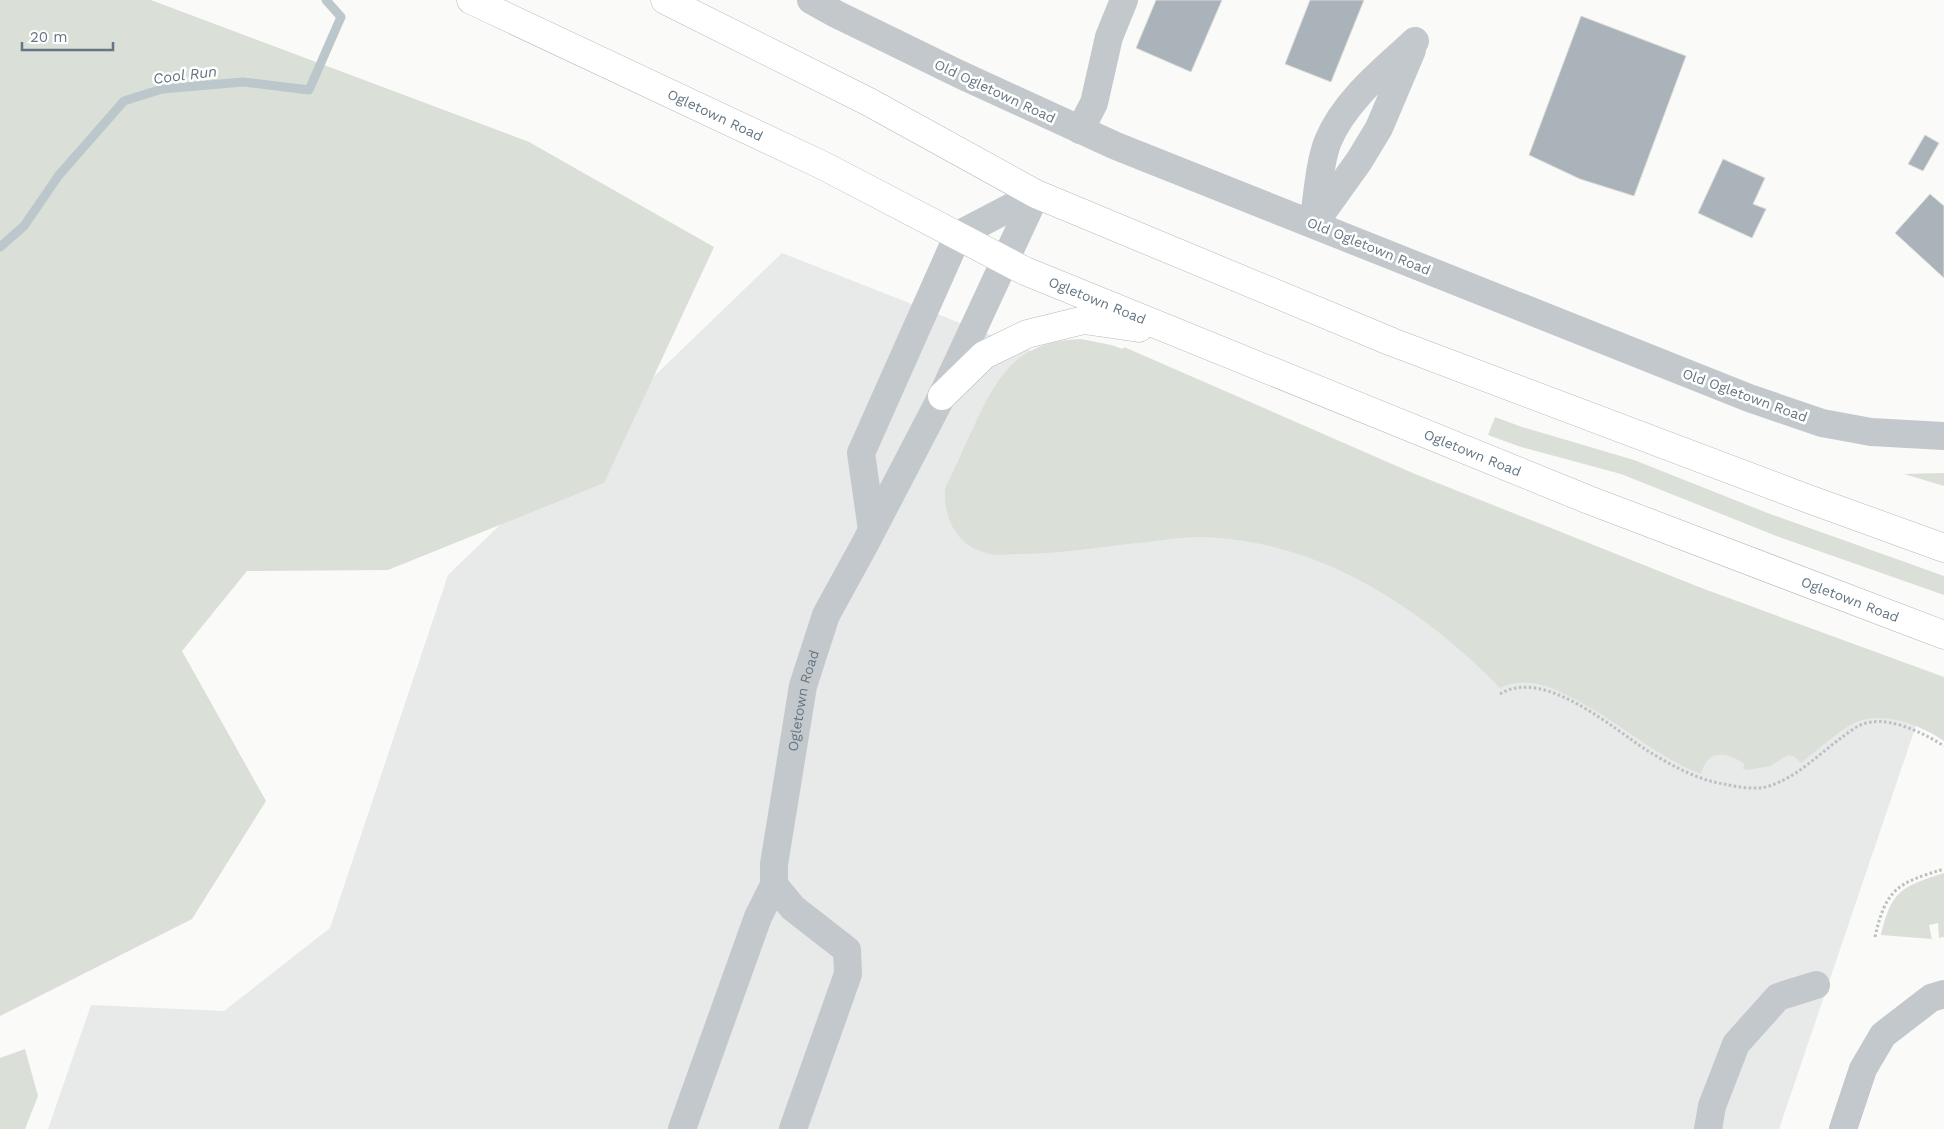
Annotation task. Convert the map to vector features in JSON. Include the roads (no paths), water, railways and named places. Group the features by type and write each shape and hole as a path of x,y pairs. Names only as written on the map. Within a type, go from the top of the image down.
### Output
{"main road":[{"name":"Ogletown Road","path":"471,0 815,162 1025,271 1589,500 1944,635"},
{"path":"665,0 869,102 1036,194 1392,342 1803,497 1944,548"},
{"path":"942,396 984,355 1027,334 1084,320 1185,336"}],"street":[{"name":"Old Ogletown Road","path":"811,0 958,74 1116,146 1749,398 1822,423 1871,432 1944,436"},
{"path":"1080,130 1094,103 1109,37 1124,0"},
{"path":"1415,41 1379,128 1359,160 1313,224 1327,143 1339,118 1377,76 1415,41"},
{"path":"872,530 861,452 958,235 1036,194"},
{"name":"Ogletown Road","path":"682,1129 758,917 774,885 774,864 803,686 826,614 942,396 1036,194"},
{"path":"774,885 793,908 848,950 848,974 793,1129"},
{"path":"1708,1129 1712,1106 1736,1044 1778,997 1816,984"},
{"path":"1843,1129 1863,1070 1883,1035 1937,996"}],"waterway":[{"name":"Cool Run","path":"0,247 24,226 59,175 124,101 162,89 243,82 309,90 341,17 326,0"}]}
